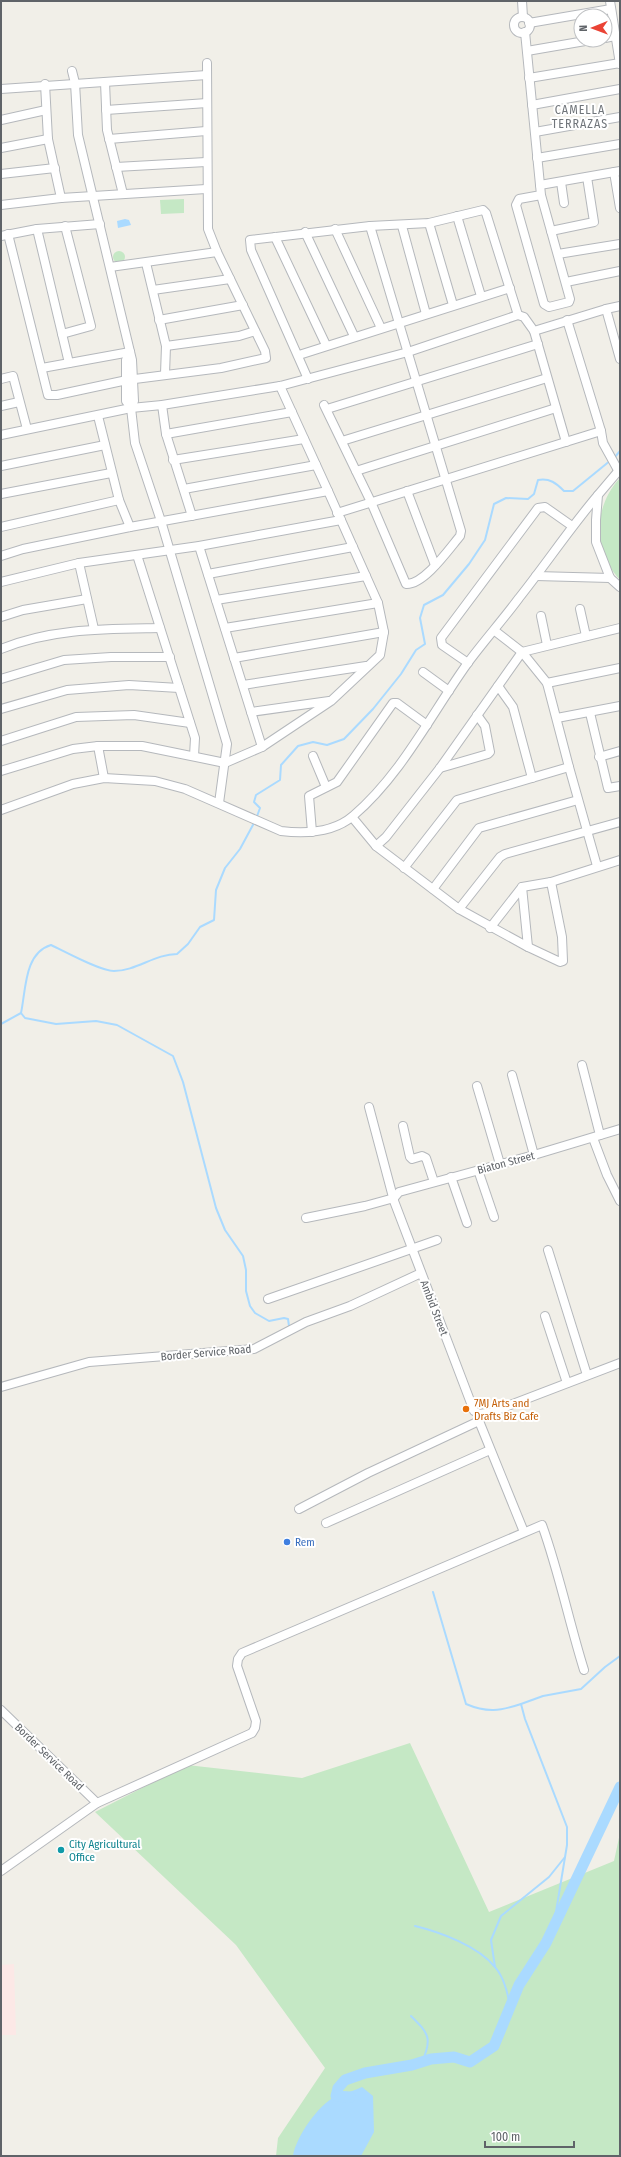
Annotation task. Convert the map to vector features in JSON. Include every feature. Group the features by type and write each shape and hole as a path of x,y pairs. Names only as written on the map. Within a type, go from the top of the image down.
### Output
{"street":[{"path":"522,1 528,30 525,32 526,51 541,195 570,299 569,302 546,306 516,205 519,199 541,195"},
{"path":"525,32 518,32 514,28 517,19 526,20 610,5 620,64 529,78"},
{"path":"526,51 573,43"},
{"path":"100,224 37,229 4,235 42,368 48,395 52,396 165,374 221,368 266,358 265,351 217,252 208,229 206,189 207,63"},
{"path":"72,71 78,135 130,352 129,380 134,401 131,408 135,443 161,521 168,550 227,744 219,803"},
{"path":"1,89 45,84 105,82 207,75"},
{"path":"105,82 109,139 123,194"},
{"path":"45,84 48,139 61,198"},
{"path":"532,105 620,89"},
{"path":"106,110 207,103"},
{"path":"1,120 46,110"},
{"path":"535,132 620,117"},
{"path":"109,139 206,131"},
{"path":"1,148 48,139"},
{"path":"537,158 620,144"},
{"path":"116,167 206,162"},
{"path":"1,174 55,168"},
{"path":"540,185 617,172 620,208"},
{"path":"551,231 594,222 588,177"},
{"path":"561,182 564,203"},
{"path":"1,205 61,198 206,189"},
{"path":"308,379 299,355 251,250 250,240 335,229 370,226 402,226 429,223 480,210 486,213 518,315"},
{"path":"457,216 481,296"},
{"path":"429,223 453,305"},
{"path":"62,334 90,326 65,226"},
{"path":"370,226 400,322 408,352 417,382 435,447 461,531 460,536 436,565 419,581 406,584 371,502 326,407 417,382 538,344"},
{"path":"402,226 426,314"},
{"path":"37,229 70,363"},
{"path":"335,229 381,328"},
{"path":"305,232 354,336"},
{"path":"275,237 326,345"},
{"path":"558,254 620,244"},
{"path":"110,267 217,252"},
{"path":"146,263 166,346 165,374"},
{"path":"566,282 620,271"},
{"path":"153,290 230,279"},
{"path":"299,355 354,336 510,288"},
{"path":"159,320 243,305"},
{"path":"534,331 567,320 620,306"},
{"path":"606,309 620,358"},
{"path":"1,435 131,408 162,405 280,386 408,352 518,315 524,317 534,331 566,442"},
{"path":"1,810 73,784 104,778 163,782 186,789 281,831 312,832 332,829 352,817 394,774 468,663 495,631 572,526 598,495 618,467 603,444 601,431 567,320"},
{"path":"166,346 239,336 255,331"},
{"path":"42,368 130,352"},
{"path":"1,379 13,376 26,429"},
{"path":"342,441 547,378"},
{"path":"1,771 74,749 98,746 142,746 225,763 262,747 330,701 382,651 384,632 378,603 280,386"},
{"path":"1,406 19,402"},
{"path":"162,405 166,434 173,460 192,516"},
{"path":"356,471 556,408"},
{"path":"166,434 292,412"},
{"path":"98,416 111,473 119,500 130,527"},
{"path":"1,582 79,563 199,546 339,516 371,502 601,431"},
{"path":"173,460 304,439"},
{"path":"1,466 105,445"},
{"path":"184,489 316,465"},
{"path":"1,494 111,473"},
{"path":"1,556 23,549 130,527 328,491"},
{"path":"407,491 436,565"},
{"path":"598,495 596,542 610,578 620,587"},
{"path":"1,527 119,500"},
{"path":"468,663 442,645 441,638 538,508 545,507 572,526"},
{"path":"199,546 262,747"},
{"path":"208,574 353,547"},
{"path":"137,554 195,738 194,756"},
{"path":"79,563 94,629"},
{"path":"216,600 366,576"},
{"path":"536,576 610,578"},
{"path":"1,617 23,610 87,598"},
{"path":"225,628 378,603"},
{"path":"580,610 586,636"},
{"path":"541,616 547,645"},
{"path":"1,649 14,644 47,636 94,629 160,628"},
{"path":"376,846 386,837 440,768 522,652 620,628"},
{"path":"495,631 522,652 547,683 597,866"},
{"path":"234,658 384,632"},
{"path":"1,680 64,660 111,657 170,657"},
{"path":"242,685 366,666"},
{"path":"547,683 620,668"},
{"path":"423,672 449,690"},
{"path":"1,709 67,690 129,685 180,688"},
{"path":"498,686 513,707 532,778"},
{"path":"251,712 330,701"},
{"path":"312,832 309,796 337,782 393,703 397,703 427,725"},
{"path":"557,718 590,713 620,706"},
{"path":"590,713 599,757 608,788 620,786"},
{"path":"1,741 76,717 134,715 190,723"},
{"path":"440,768 488,754 490,752 485,726 477,715"},
{"path":"98,746 104,778"},
{"path":"599,757 620,751"},
{"path":"313,756 326,787"},
{"path":"404,868 457,800 570,767"},
{"path":"433,889 479,828 578,800"},
{"path":"352,817 376,846 459,909 490,928 560,962 563,962 562,937 551,882"},
{"path":"459,909 500,857 505,854 620,822"},
{"path":"490,928 522,887 551,882 597,866 620,860"},
{"path":"522,887 528,947"},
{"path":"582,1065 596,1137 607,1175 620,1201"},
{"path":"512,1074 534,1156"},
{"path":"477,1086 500,1164"},
{"name":"Ambid Street","path":"370,1108 394,1198 411,1248 474,1411 479,1418 490,1450 524,1532"},
{"path":"402,1126 410,1157 412,1159 424,1156 426,1158 434,1182"},
{"name":"Biaton Street","path":"306,1218 365,1206 394,1198 399,1192 534,1156 620,1130"},
{"path":"478,1170 494,1216"},
{"path":"451,1177 467,1223"},
{"path":"268,1299 436,1240"},
{"path":"548,1250 588,1375"},
{"name":"Border Service Road","path":"1,1387 89,1362 254,1349 306,1322 350,1306 421,1273"},
{"path":"545,1316 567,1383"},
{"path":"299,1509 492,1412 620,1363"},
{"path":"326,1523 490,1450"},
{"path":"1,1871 97,1803 252,1733 255,1728 256,1721 237,1666 238,1659 242,1653 542,1525 552,1553 564,1602 584,1670"},
{"name":"Border Service Road","path":"1,1710 97,1803"}],"shaded area":[{"path":"14,1964 16,2035 1,2035 1,1965"}],"green space":[{"path":"184,199 184,213 161,214 160,200"},
{"path":"117,251 121,251 125,257 121,263 117,263 113,259 113,255"},
{"path":"620,478 620,580 613,572 605,557 601,546 599,524 606,499"},
{"path":"410,1743 489,1912 614,1861 620,1833 620,2156 276,2156 278,2138 325,2068 236,1945 95,1812 187,1765 302,1778"}],"water":[{"path":"125,219 129,220 131,225 118,228 117,221"},
{"path":"362,2087 373,2096 374,2132 361,2156 293,2156 298,2140 303,2131 322,2106 336,2096"}],"waterway":[{"path":"614,458 620,451"},
{"path":"256,819 260,808 254,802 256,795 280,780 281,765 298,746 313,742 327,745 344,739 373,709 401,674 416,650 425,644 420,618 424,605 443,595 469,564 485,540 494,504 506,498 528,499 534,494 538,480 549,480 564,491 573,491 611,460"},
{"path":"1,1024 21,1013 31,964 42,949 51,945 92,965 114,971 130,968 161,957 177,954 188,944 200,927 214,920 216,890 225,868 240,849 254,823"},
{"path":"21,1013 25,1018 56,1024 96,1021 117,1025 173,1056 183,1082 216,1208 225,1230 243,1256 246,1270 246,1291 250,1306 255,1313 269,1321 284,1318 288,1319 289,1326"},
{"path":"433,1592 466,1704 487,1710 506,1708 521,1704 525,1719 567,1827 567,1845 553,1930"},
{"path":"521,1704 543,1696 581,1689 605,1667 620,1656"},
{"path":"350,2097 336,2096 338,2088 345,2080 365,2073 412,2065 431,2059 454,2057 470,2062 494,2046 519,1985 546,1943 620,1787"},
{"path":"495,1967 491,1940 501,1916 549,1877 565,1857"},
{"path":"415,1926 447,1936 469,1946 488,1959 501,1976 507,1991 510,2007"},
{"path":"411,2016 427,2036 427,2047 422,2062"}],"place":[{"name":"7MJ Arts and Drafts Biz Cafe","path":"466,1409"},
{"name":"Rem","path":"287,1542"},
{"name":"City Agricultural Office","path":"61,1850"}],"district":[{"name":"CAMELLA TERRAZAS","path":"580,117"}]}
